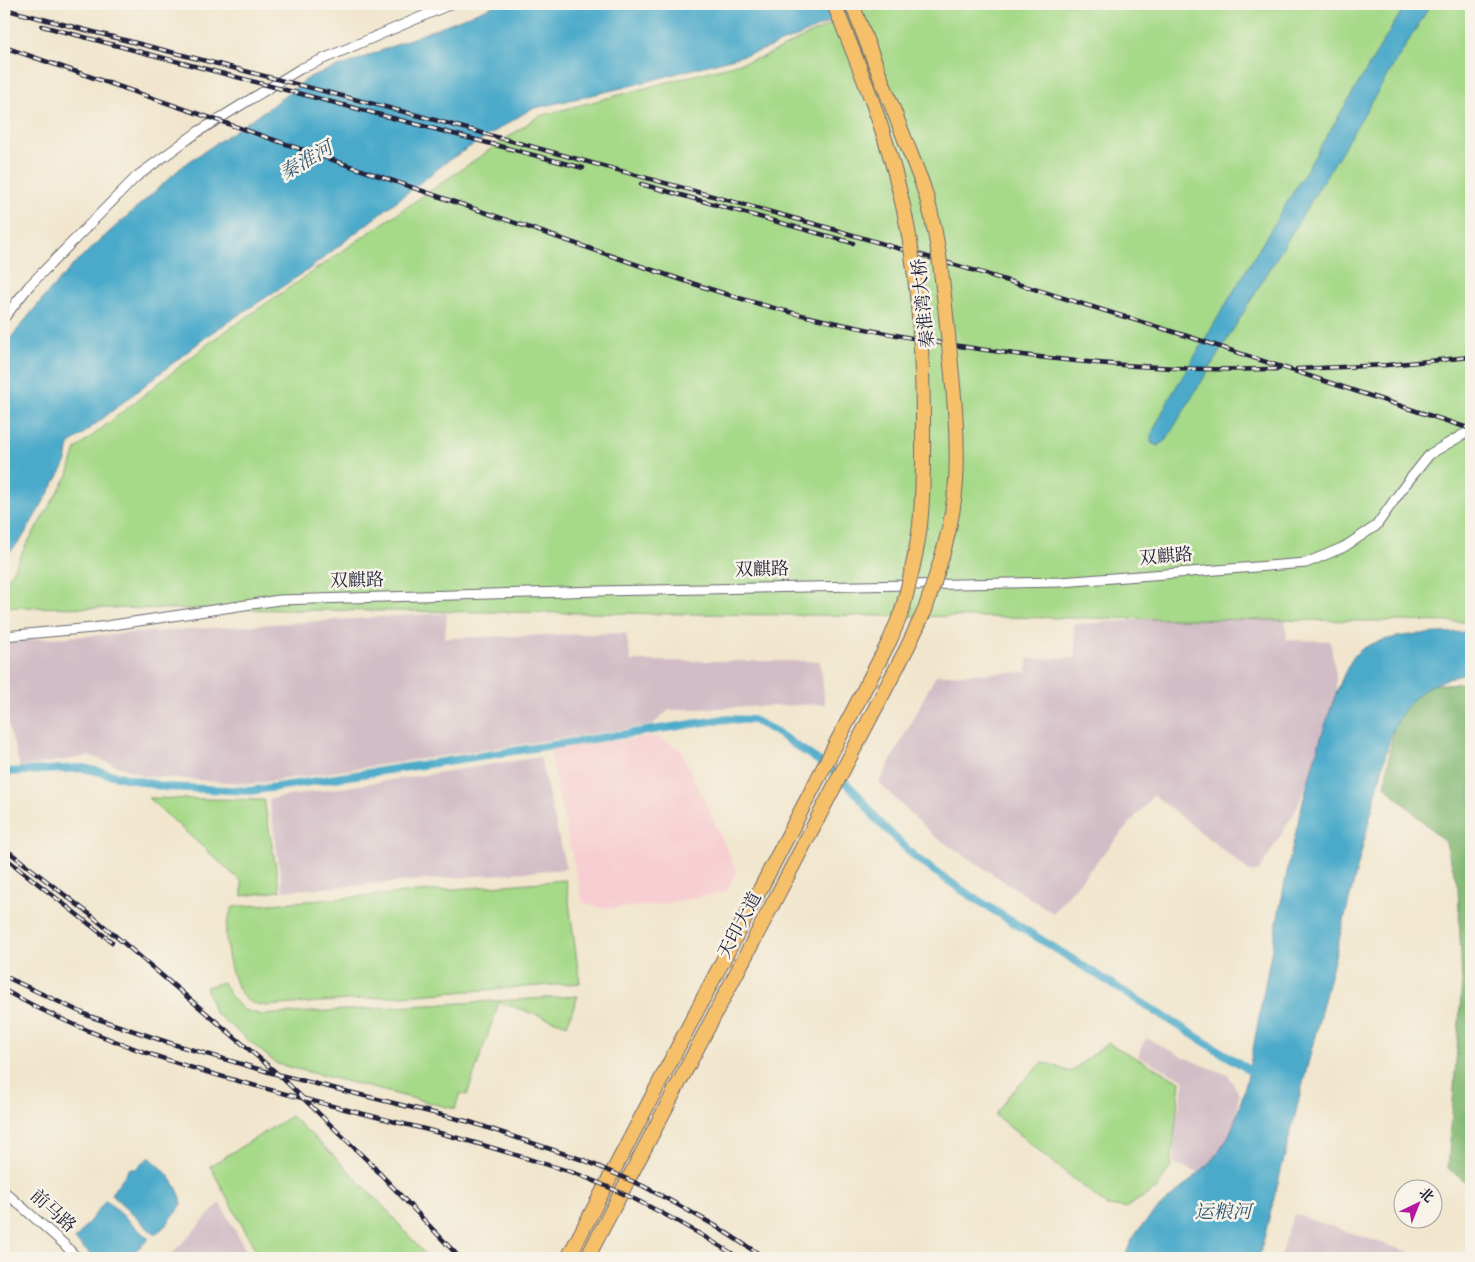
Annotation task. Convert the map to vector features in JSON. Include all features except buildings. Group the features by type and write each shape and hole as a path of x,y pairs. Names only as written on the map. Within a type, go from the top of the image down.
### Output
{"main road":[{"name":"秦淮湾大桥","path":"834,4 872,97 884,135 907,225 918,299 922,364 923,498 916,554 902,611"},
{"name":"秦淮湾大桥","path":"852,4 922,183 938,248 955,406 956,464 954,500 948,535 925,610"},
{"name":"天印大道","path":"587,1258 833,790 925,610"},
{"name":"天印大道","path":"568,1258 832,753 890,640 902,611"}],"street":[{"path":"4,318 29,286 136,177 199,131 300,69 452,4"},
{"name":"双麒路","path":"4,636 93,628 279,600 639,590 1061,582 1306,563 1344,547 1376,526 1404,485 1430,454 1471,430"},
{"name":"前马路","path":"4,1191 64,1244 77,1258"}],"shaded area":[{"path":"1284,595 1287,640 1330,641 1336,675 1336,713 1296,810 1259,871 1252,873 1154,795 1053,913 934,836 879,783 936,675 1027,672 1027,659 1076,658 1074,624 1220,615"},
{"path":"447,613 445,638 626,633 631,661 820,661 825,704 669,710 652,725 251,784 145,776 90,756 20,767 7,721 4,688 4,641"},
{"path":"657,736 680,749 737,871 726,892 663,904 621,908 599,908 582,902 549,749"},
{"path":"540,757 566,869 283,891 269,799"},
{"path":"1146,1038 1185,1058 1228,1075 1239,1094 1233,1133 1204,1174 1174,1164 1175,1127 1185,1080 1138,1056"},
{"path":"220,1203 250,1258 168,1258"},
{"path":"1294,1214 1409,1252 1406,1258 1279,1258"}],"green space":[{"path":"872,4 1471,4 1471,622 4,607 4,587 29,540 68,475 76,449 213,340 539,116 763,57"},
{"path":"1471,683 1471,1187 1448,1168 1462,982 1458,887 1446,843 1385,786 1394,723 1420,685"},
{"path":"148,798 264,800 280,891 242,896 242,882"},
{"path":"566,880 580,983 266,1006 250,1002 244,997 235,982 232,972 226,933 233,907"},
{"path":"223,982 229,994 243,1010 262,1015 578,996 567,1025 499,1002 467,1095 460,1093 455,1109 277,1064 214,1012 206,987"},
{"path":"1108,1043 1180,1081 1171,1166 1156,1189 1125,1208 1107,1206 995,1115 1009,1095 1042,1063 1070,1072"},
{"path":"291,1116 385,1208 428,1258 260,1258 210,1166"}],"water":[{"name":"秦淮河","path":"498,4 867,4 799,36 760,51 626,87 531,109 449,160 308,270 211,333 69,445 65,465 21,540 4,558 4,346 44,297 76,262 184,165 270,107 311,76 350,63"},
{"path":"1406,4 1431,4 1166,440 1158,446 1151,443 1151,435 1169,399"},
{"name":"运粮河","path":"1471,632 1471,671 1432,685 1422,691 1406,708 1391,734 1259,1258 1124,1258 1132,1240 1143,1225 1213,1159 1233,1126 1250,1064 1298,822 1330,710 1349,665 1357,653 1367,646 1380,641 1411,635"},
{"path":"149,1157 170,1178 178,1190 182,1204 167,1224 155,1235 111,1194 130,1168 136,1169"},
{"path":"106,1200 149,1239 127,1258 94,1258 75,1240"}],"waterway":[{"path":"4,772 83,768 165,787 250,791 725,719 753,720 773,730 832,770 858,795 878,821 916,858 960,889 1256,1074"}],"railway":[{"path":"4,9 420,116 822,226 1187,336 1471,429"},
{"path":"42,26 583,168"},
{"path":"4,47 667,275 739,298 795,313 864,329 934,342 1063,360 1192,369 1279,369"},
{"path":"641,184 853,243"},
{"path":"1297,369 1387,365 1471,357"},
{"path":"4,848 92,916 279,1075 370,1163 460,1258"},
{"path":"4,857 112,942"},
{"path":"4,976 89,1016 176,1045 272,1073 470,1122 586,1161 643,1186 671,1201 714,1225 765,1258"},
{"path":"4,990 51,1014 99,1035 199,1070 451,1136 576,1174 662,1213 739,1258"}]}
